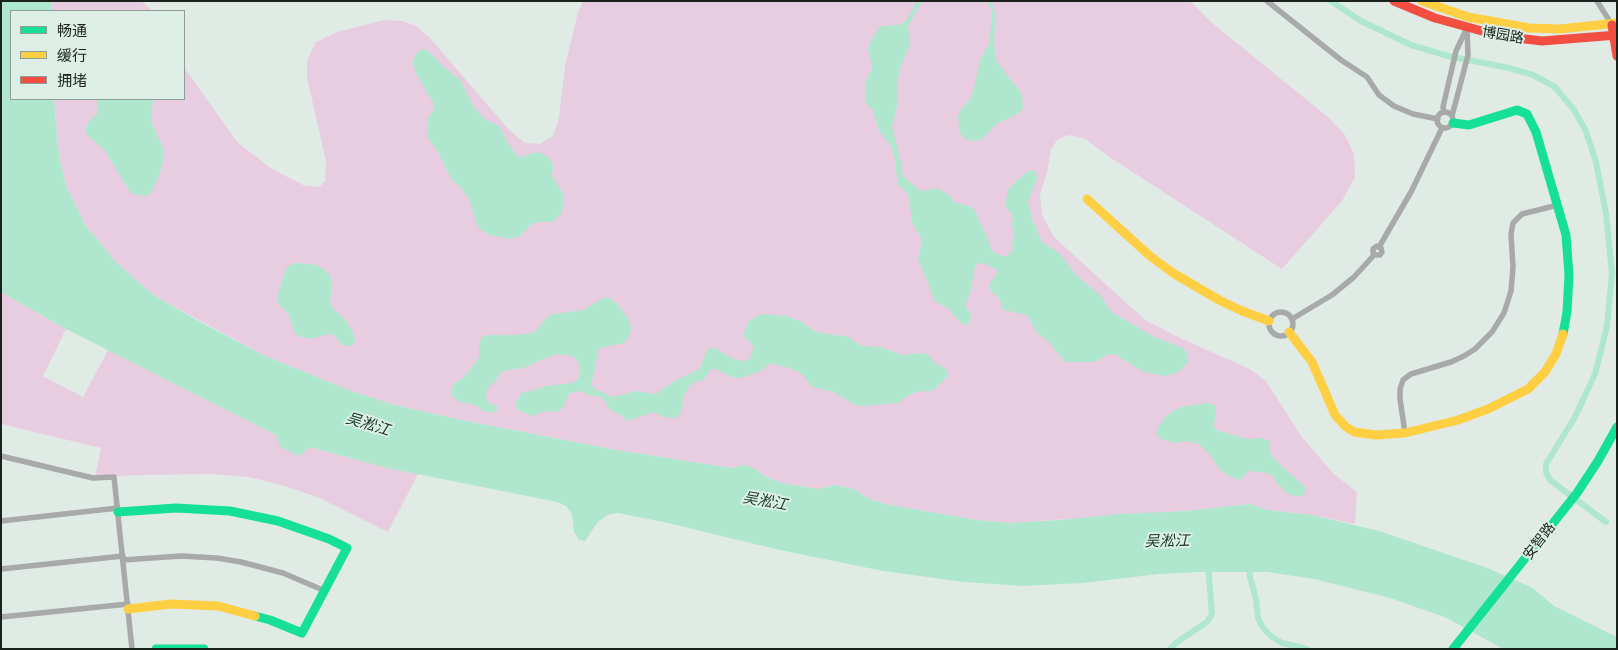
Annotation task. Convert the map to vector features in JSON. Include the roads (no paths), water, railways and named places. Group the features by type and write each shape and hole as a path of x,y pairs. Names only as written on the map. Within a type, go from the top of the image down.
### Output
{"street":[{"path":"1267,1 1341,60 1367,78 1379,95 1394,106 1413,114 1438,119"},
{"name":"博园路","path":"1394,1 1435,18 1500,36 1542,41 1615,36"},
{"name":"博园路","path":"1422,1 1468,17 1529,28 1560,29 1614,24"},
{"path":"1597,1 1614,24 1617,56"},
{"path":"1444,112 1443,107 1456,51 1467,28"},
{"path":"1442,128 1449,127 1453,120 1468,55 1467,28"},
{"path":"1289,332 1312,362 1335,415 1346,427 1354,432 1376,435 1405,433 1440,426 1488,409 1528,389 1551,363 1560,345 1563,333 1568,296 1568,256 1566,235 1558,205 1543,154 1530,119 1522,111 1514,111 1469,125 1453,120 1449,113 1444,112"},
{"path":"1442,128 1438,124 1438,119 1439,115 1444,112"},
{"path":"1292,319 1332,295 1354,277 1374,255 1382,254 1382,249 1379,247 1411,192 1442,128"},
{"path":"1087,199 1150,256 1173,273 1219,300 1270,321"},
{"path":"1405,433 1400,399 1400,389 1403,380 1411,374 1451,362 1464,356 1475,349 1492,332 1504,313 1511,291 1513,266 1511,234 1513,223 1522,214 1558,205"},
{"path":"1282,312 1288,314 1292,319 1292,328 1281,336 1271,330 1270,321 1273,315 1282,312"},
{"name":"安智路","path":"1453,649 1577,493 1616,430"},
{"path":"1,456 93,478 114,477 132,649"},
{"path":"1,521 118,510 176,508 221,510 259,516 302,528 347,548 302,633 270,620 218,606 170,604 128,606 1,617"},
{"path":"1,569 123,558 181,556 217,558 283,573 324,591"},
{"path":"156,649 204,649"}],"water":[{"name":"吴淞江","path":"1,1 51,1 52,10 10,10 10,100 54,100 59,157 67,188 86,226 116,262 153,295 263,355 351,391 395,405 466,421 616,450 732,468 745,465 782,483 817,489 835,485 854,489 869,499 890,505 977,520 1009,523 1186,511 1249,504 1268,510 1312,515 1379,531 1485,567 1533,588 1554,606 1617,637 1617,649 1503,649 1447,618 1390,598 1314,579 1267,572 1159,574 1083,583 1023,586 964,582 883,571 775,549 618,513 607,515 597,523 585,541 579,540 574,532 572,514 566,506 557,502 387,468 310,447 299,456 280,447 276,435 66,329 1,292"},
{"path":"917,1 922,1 908,27 910,45 900,68 897,87 898,103 892,127 903,176 918,189 923,191 937,188 949,195 954,202 974,209 991,250 1002,256 1007,256 1013,250 1014,235 1011,213 1005,206 1008,190 1027,172 1035,171 1037,178 1028,201 1032,218 1042,242 1060,254 1077,276 1101,296 1109,309 1115,314 1154,337 1185,350 1188,354 1188,362 1179,372 1164,376 1144,372 1114,354 1106,355 1093,362 1065,362 1050,343 1036,332 1027,315 1003,310 1000,300 989,289 990,283 996,276 996,269 982,263 976,264 966,304 966,308 971,313 968,325 960,322 948,308 934,300 919,263 918,259 922,240 912,222 907,193 898,185 892,148 879,131 873,110 866,103 865,98 866,80 872,69 868,48 872,39 882,26 899,25 906,21"},
{"path":"987,1 992,1 996,15 994,42 996,60 1022,94 1023,108 1018,114 998,123 982,139 976,141 965,139 961,135 958,115 972,96 981,58 989,44 992,19"},
{"path":"424,49 460,80 474,107 485,119 499,126 519,158 537,152 542,153 552,161 552,176 563,193 564,201 562,212 555,220 532,224 520,236 510,239 490,235 479,228 470,201 461,188 452,180 438,152 427,136 428,118 433,111 433,103 412,63 416,54"},
{"path":"97,100 153,100 151,121 164,150 159,176 150,194 146,196 130,192 105,151 87,135 85,131 87,124 97,113"},
{"path":"294,263 319,266 330,275 332,283 330,302 354,334 355,341 353,345 342,345 334,335 329,334 309,339 298,336 294,331 289,315 278,303 277,298 285,271"},
{"path":"604,297 608,297 616,303 626,315 631,327 630,334 624,343 603,347 597,353 591,384 595,389 612,397 637,391 657,393 676,380 700,369 707,350 711,348 715,348 735,360 748,360 752,355 753,347 744,337 744,331 749,321 761,314 787,316 802,322 816,332 849,337 861,346 881,347 902,355 925,353 935,363 948,370 948,376 935,389 911,394 898,403 862,406 853,404 834,392 812,387 803,375 795,370 771,363 761,371 741,378 731,377 716,369 711,369 704,380 694,382 689,387 683,397 682,411 677,418 663,417 654,412 627,421 621,415 610,410 602,397 580,391 568,395 564,407 557,412 545,411 532,416 518,410 515,405 523,392 546,386 572,383 580,376 580,366 577,360 572,356 558,354 524,368 501,372 495,382 488,388 486,394 488,402 498,407 496,412 486,412 475,405 459,402 452,396 452,388 455,383 463,378 479,358 479,344 482,337 488,335 533,333 549,316 584,310"},
{"path":"1207,403 1216,407 1214,427 1216,430 1243,438 1262,438 1269,441 1271,456 1306,488 1302,496 1288,494 1273,476 1267,473 1249,471 1240,480 1231,477 1220,470 1211,456 1199,444 1188,441 1172,443 1159,438 1156,433 1157,429 1166,416 1180,407"}],"waterway":[{"path":"1331,1 1361,21 1411,45 1448,56 1509,68 1533,75 1555,87 1574,110 1585,129 1596,162 1606,213 1612,273 1607,326 1595,374 1575,417 1546,464 1546,472 1550,480 1606,522"},
{"path":"1170,649 1177,642 1207,622 1212,614 1208,564"},
{"path":"1249,564 1258,618 1263,628 1282,643 1307,649"}]}
